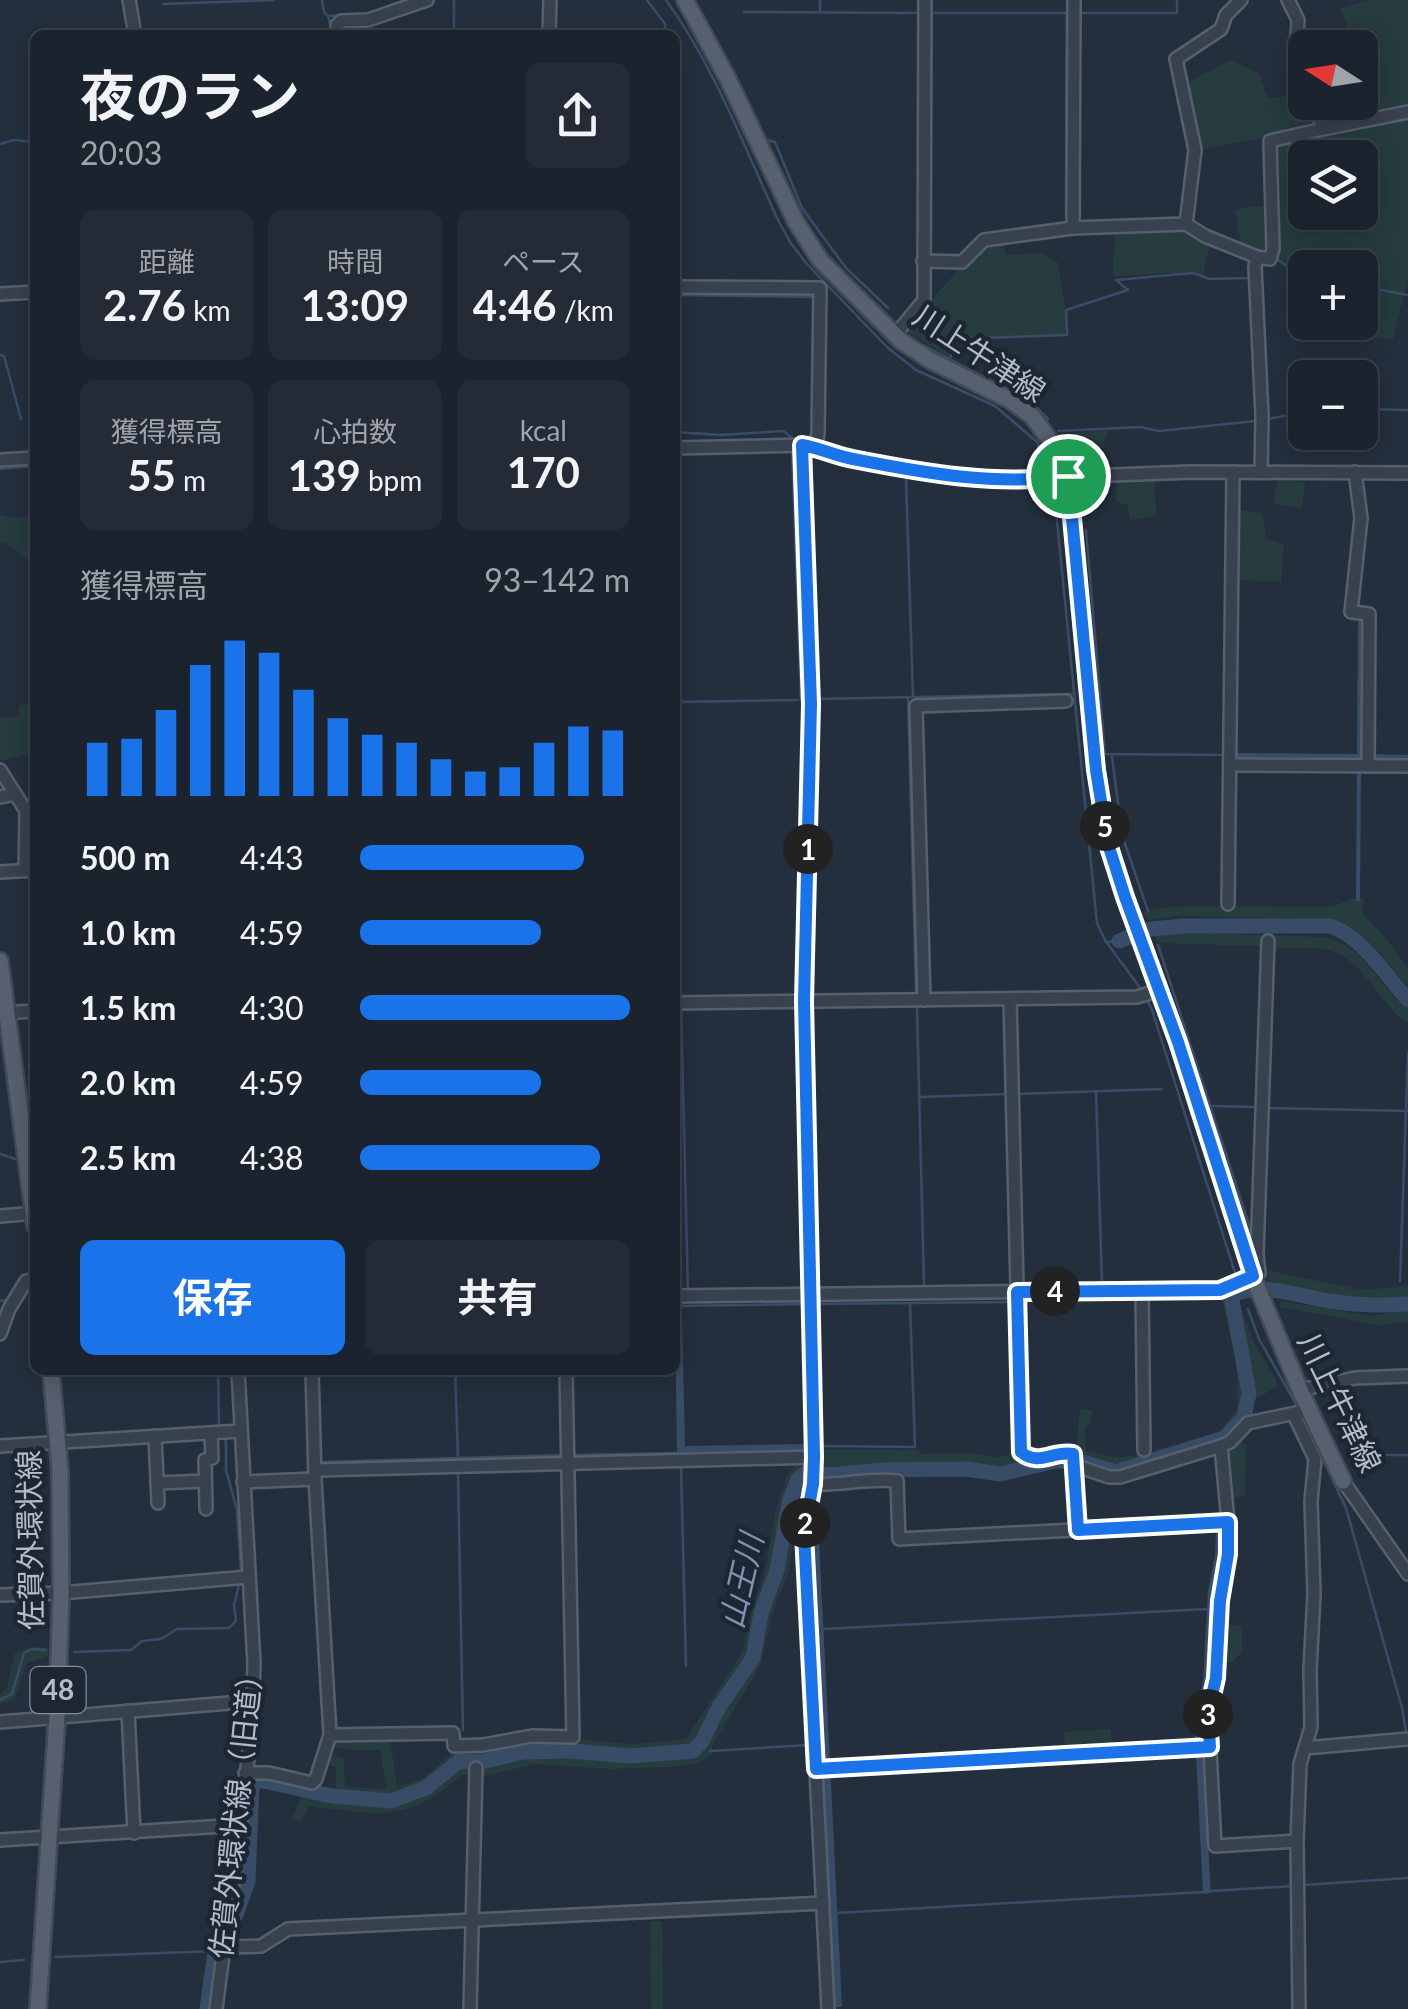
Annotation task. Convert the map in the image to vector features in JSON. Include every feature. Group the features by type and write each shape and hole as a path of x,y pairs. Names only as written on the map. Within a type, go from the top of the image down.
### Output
{"main road":[{"name":"川上牛津線","path":"685,0 728,78 796,222 820,260 895,335 930,360 1010,400 1032,416 1058,451 1101,809 1116,869 1144,945 1149,993"},
{"path":"0,962 3,1014 30,1191"},
{"path":"1149,993 1253,1276"},
{"name":"川上牛津線","path":"1253,1276 1300,1390 1301,1412 1343,1480"},
{"name":"佐賀外環状線","path":"38,2009 62,1592 58,1443 51,1375"}],"street":[{"path":"129,0 134,30"},
{"path":"338,30 341,21 368,20 427,0"},
{"path":"549,30 550,0"},
{"path":"895,335 924,300 925,0"},
{"path":"1073,228 1074,0"},
{"path":"1186,224 1195,150 1176,59 1221,29 1226,14 1241,0"},
{"path":"1288,0 1298,20 1297,30"},
{"path":"924,261 962,262 984,240 1073,228 1186,224 1205,236 1270,259 1270,141 1408,112"},
{"path":"1320,120 1323,129"},
{"path":"1257,257 1260,472"},
{"path":"680,287 820,288 818,434 808,446 811,699 804,1001 814,1460 804,1534 828,2009"},
{"path":"0,294 30,292"},
{"path":"680,448 808,446 849,458 981,480 1233,472 1408,473"},
{"path":"0,460 30,458"},
{"path":"1228,904 1233,472"},
{"path":"1355,472 1361,518 1351,612 1369,614 1364,762"},
{"path":"924,1000 916,706 1066,700"},
{"path":"1230,765 1364,762 1408,766"},
{"path":"0,770 26,811 30,870 0,872"},
{"path":"0,796 15,794"},
{"path":"684,1296 1220,1290 1258,1274 1268,942"},
{"path":"680,1003 1010,999 1149,993"},
{"path":"1010,999 1021,1452 1035,1460 1068,1452 1074,1460 1109,1477 1120,1478 1221,1446 1248,1423 1301,1412 1316,1459 1312,1501 1311,1728 1300,1764 1297,1840 1300,2009"},
{"path":"3,1014 30,1011"},
{"path":"0,1216 30,1217"},
{"path":"0,1334 9,1309 30,1280"},
{"path":"1142,1290 1144,1450"},
{"name":"佐賀外環状線（旧道）","path":"216,2009 253,1701 243,1482 224,1432 237,1375"},
{"path":"245,1772 312,1783 330,1735 312,1375"},
{"path":"330,1735 452,1733 454,1746 532,1736 574,1737 566,1375"},
{"path":"1300,1390 1355,1378 1408,1376"},
{"path":"0,1446 224,1432 212,1458 205,1460 206,1509"},
{"path":"156,1436 158,1502"},
{"path":"1221,1446 1228,1554 1220,1601 1216,1678 1203,1747 1216,1846 1297,1840"},
{"path":"243,1482 568,1464 814,1460"},
{"path":"1074,1460 1078,1530"},
{"name":"川上牛津線","path":"1343,1480 1408,1574"},
{"path":"157,1483 206,1481"},
{"path":"813,1484 897,1481 899,1539 1228,1522"},
{"path":"0,1595 248,1577"},
{"path":"0,1722 253,1701"},
{"path":"128,1711 134,1833"},
{"path":"1305,1748 1405,1739"},
{"path":"816,1769 1203,1747"},
{"path":"470,2009 476,1768"},
{"path":"269,1773 274,1790"},
{"path":"0,1840 240,1825"},
{"path":"225,1947 260,1946 288,1929 823,1903"}],"green space":[{"path":"1371,0 1408,0 1408,106 1399,110 1408,114 1408,278 1393,339 1378,338 1378,250 1288,250 1288,269 1274,259 1275,143 1327,124 1325,120 1378,120 1378,30 1348,30 1341,8"},
{"path":"1231,60 1260,74 1267,98 1286,96 1288,85 1288,120 1316,120 1319,127 1199,150 1186,83"},
{"path":"1270,206 1268,255 1241,247 1235,210"},
{"path":"1188,228 1210,240 1203,276 1192,272 1113,276 1115,230"},
{"path":"1003,241 1006,255 1043,253 1058,263 1065,334 952,338 948,357 904,330 986,244"},
{"path":"1108,431 1102,448 1067,452 1058,434"},
{"path":"1155,479 1156,516 1130,520 1128,505 1116,502 1117,481"},
{"path":"1278,479 1305,482 1302,509 1273,504"},
{"path":"1239,510 1263,513 1266,538 1284,545 1281,582 1235,580"},
{"path":"0,515 30,517 30,567 29,560 0,543"},
{"path":"30,704 30,753 0,761 0,718 19,717 19,705"},
{"path":"1364,898 1363,915 1408,968 1408,987 1362,936 1325,919 1180,916 1147,920 1143,913 1183,906 1330,907"},
{"path":"1175,932 1324,937 1340,943 1363,959 1408,1008 1408,1024 1354,965 1334,952 1278,948 1272,955 1259,946 1159,943 1155,936"},
{"path":"1265,1270 1362,1290 1408,1286 1408,1298 1355,1298 1320,1293 1267,1282"},
{"path":"1222,1299 1229,1299 1244,1382 1242,1413 1223,1435 1116,1469 1067,1455 999,1471 966,1466 818,1469 819,1449 919,1450 920,1454 972,1453 997,1458 1056,1443 1077,1444 1080,1409 1093,1410 1091,1423 1085,1428 1086,1451 1118,1458 1220,1431 1237,1409 1237,1365"},
{"path":"1238,1299 1253,1341 1279,1385 1253,1401 1250,1363 1235,1304"},
{"path":"1281,1301 1371,1316 1408,1311 1408,1322 1379,1325 1280,1307"},
{"path":"1241,1438 1246,1447 1245,1495 1230,1500 1226,1450"},
{"path":"808,1462 808,1467 794,1478 782,1507 774,1568 758,1609 750,1655 698,1740 688,1748 632,1752 529,1747 484,1758 460,1758 426,1784 390,1797 336,1791 336,1767 322,1763 331,1755 344,1759 345,1787 386,1788 380,1750 331,1747 333,1738 390,1738 397,1787 422,1779 450,1755 450,1750 487,1750 529,1739 633,1744 686,1739 742,1653 787,1476 797,1463"},
{"path":"809,1477 807,1492 797,1510 789,1571 772,1614 761,1664 712,1746 712,1755 694,1764 669,1767 611,1769 534,1764 481,1777 462,1774 424,1802 407,1809 373,1813 309,1806 301,1821 292,1819 302,1794 366,1806 388,1805 422,1794 458,1765 491,1765 525,1756 567,1754 626,1760 692,1754 702,1748 721,1710 755,1659 764,1617 781,1571 791,1502"},
{"path":"1223,1625 1242,1626 1242,1652 1232,1663 1223,1662"},
{"path":"31,1647 49,1648 48,1656 26,1664 15,1699 0,1704 15,1653"},
{"path":"1111,1729 1112,1749 1065,1752 1064,1732"},
{"path":"650,1921 662,1921 663,2009 651,2009"}],"water":[{"path":"1358,618 1362,618 1361,754 1408,755 1408,761 1361,760 1360,901 1356,901 1357,759 1235,757 1235,753 1357,754"},
{"path":"682,1318 685,1446 809,1444 809,1451 677,1454 676,1375 680,1375"},
{"path":"1216,1530 1223,1530 1222,1557 1215,1592 1209,1683 1200,1716 1211,1893 1203,1894 1194,1715 1203,1682"},
{"path":"812,1539 819,1539 842,2007 834,2007"}],"waterway":[{"path":"163,4 274,0"},
{"path":"322,0 328,16"},
{"path":"332,30 328,16 368,14 405,0"},
{"path":"647,0 665,24 665,30"},
{"path":"666,0 713,78 777,218 806,263 888,348 916,370 995,406 1037,442 1051,473"},
{"path":"820,0 820,11"},
{"path":"1066,215 1067,0"},
{"path":"1080,13 1177,13 1177,0"},
{"path":"454,1 454,30"},
{"path":"744,12 921,13"},
{"path":"931,13 1068,13"},
{"path":"766,140 775,142 802,208 846,268 888,308"},
{"path":"0,144 30,142"},
{"path":"1278,260 1288,266"},
{"path":"950,360 953,339 1067,335 1066,310 1128,290 1116,280 1193,273 1210,279 1249,278"},
{"path":"1378,289 1408,295"},
{"path":"680,295 813,297"},
{"path":"917,342 1030,401 1048,419"},
{"path":"0,355 4,356 21,419"},
{"path":"1378,409 1408,410"},
{"path":"1268,419 1288,415"},
{"path":"1058,431 1140,427 1159,431 1256,421"},
{"path":"680,432 721,435 783,431 791,442"},
{"path":"792,450 801,700 808,699"},
{"path":"0,469 30,466"},
{"path":"906,479 913,697"},
{"path":"1053,481 1097,923 1106,942 1119,941"},
{"path":"1086,530 1105,754 1224,755"},
{"path":"816,699 1073,694"},
{"path":"908,699 916,991"},
{"path":"680,702 798,700"},
{"path":"1112,756 1122,835 1148,911"},
{"path":"1119,941 1150,929 1184,926 1330,926 1363,947 1408,1000"},
{"path":"1107,943 1141,989"},
{"path":"1158,945 1252,1234"},
{"path":"680,960 681,998"},
{"path":"1147,1000 1236,1276"},
{"path":"681,1006 688,1293"},
{"path":"917,1008 924,1284"},
{"path":"1400,1281 1408,1053"},
{"path":"1018,1094 1162,1089"},
{"path":"1096,1091 1102,1283"},
{"path":"921,1097 1007,1094"},
{"path":"1213,1106 1255,1107"},
{"path":"1269,1108 1408,1111"},
{"path":"0,1154 15,1159"},
{"name":"山王川","path":"207,2009 219,1924 236,1915 248,1881 252,1786 259,1780 332,1796 391,1801 426,1788 459,1761 481,1762 523,1752 630,1756 693,1751 753,1658 761,1613 777,1570 789,1503 798,1479 807,1472 831,1475 965,1469 1001,1474 1055,1461 1079,1461 1116,1472 1225,1438 1244,1417 1249,1393 1232,1301 1234,1294 1269,1290 1328,1301 1408,1304"},
{"path":"1221,1294 1234,1294"},
{"path":"1146,1299 1213,1295"},
{"path":"1021,1301 1138,1299"},
{"path":"0,1301 7,1300"},
{"path":"816,1304 1013,1302"},
{"path":"1136,1302 1137,1369"},
{"path":"680,1306 808,1304"},
{"path":"824,1446 915,1447 910,1304"},
{"path":"1248,1309 1259,1339 1297,1406"},
{"path":"218,1375 221,1430"},
{"path":"455,1375 458,1456"},
{"path":"1303,1418 1346,1508 1407,1737"},
{"path":"224,1437 226,1470 237,1510 241,1572"},
{"path":"574,1455 677,1453"},
{"path":"322,1462 561,1455"},
{"path":"1352,1455 1408,1455"},
{"path":"681,1467 686,1666"},
{"path":"458,1475 463,1730"},
{"path":"74,1652 131,1650 142,1641 161,1639 177,1629 229,1628 236,1621 234,1605 239,1585"},
{"path":"824,1629 1207,1609"},
{"path":"0,1700 12,1694 24,1653 45,1650"},
{"path":"710,1751 807,1745"},
{"path":"1304,1885 1408,1878"},
{"path":"1211,1891 1294,1886"},
{"path":"837,1913 1203,1892"},
{"path":"479,1926 816,1910"},
{"path":"290,1935 467,1926"},
{"path":"56,1957 215,1951"},
{"path":"0,1962 24,1960"}],"route":[{"path":"802,445 849,458 981,480 1068,476 1096,770 1108,844 1178,1042 1253,1276 1220,1290 1017,1292 1021,1452 1035,1460 1072,1452 1078,1530 1228,1522 1216,1678 1208,1713 1210,1747 816,1769 804,1534 814,1457 804,1001 811,704 802,445"}]}
